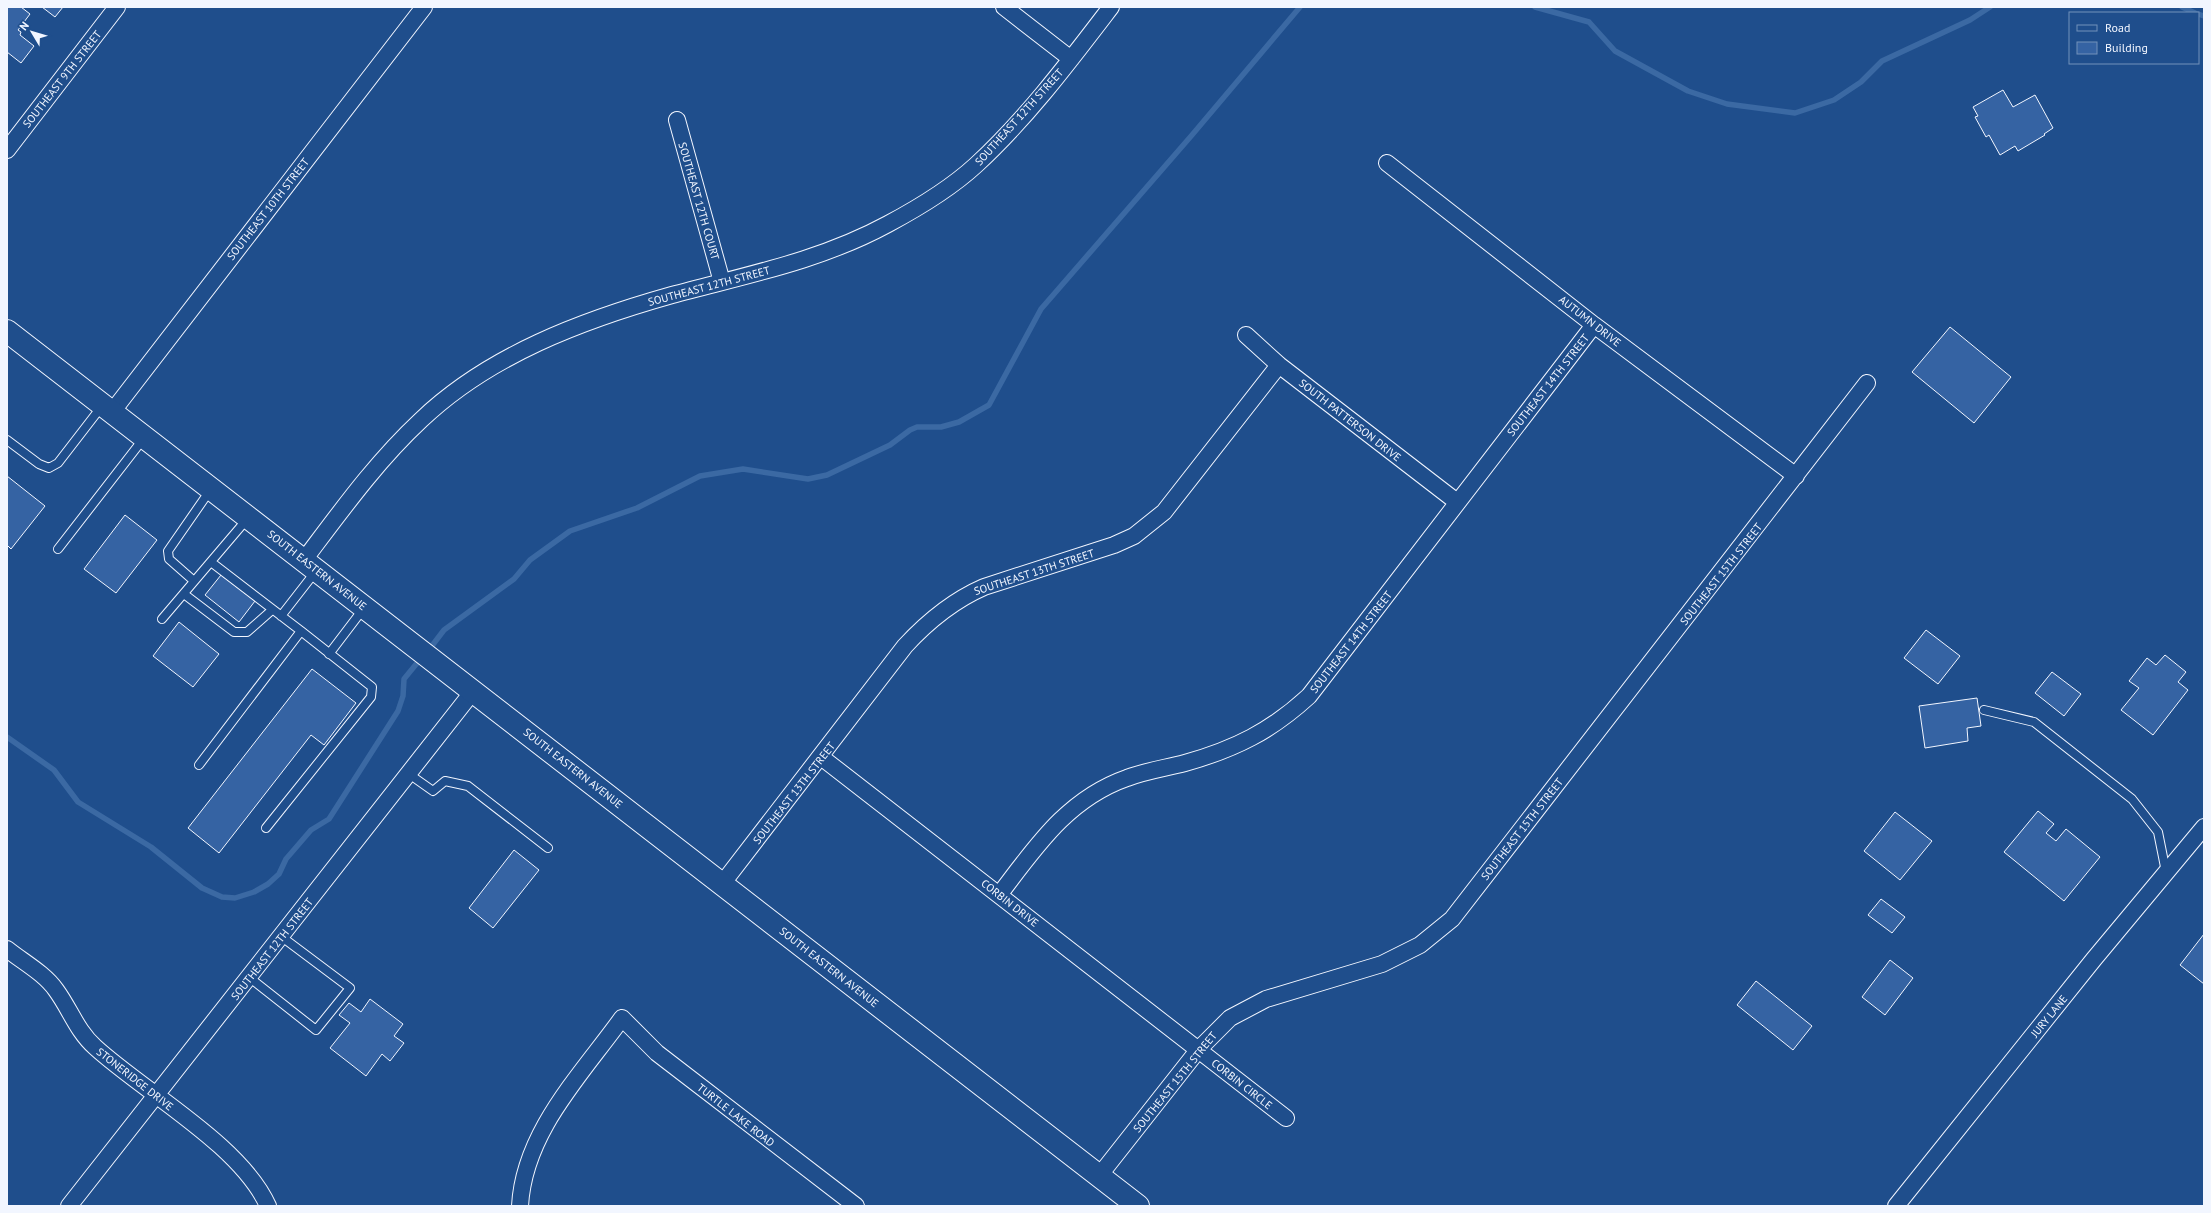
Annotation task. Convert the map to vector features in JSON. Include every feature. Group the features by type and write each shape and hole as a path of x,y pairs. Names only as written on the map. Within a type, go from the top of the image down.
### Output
{"main road":[{"name":"SOUTH EASTERN AVENUE","path":"7,331 474,690 1099,1176 1130,1204"}],"street":[{"name":"SOUTHEAST 9TH STREET","path":"7,150 117,7"},
{"name":"SOUTHEAST 10TH STREET","path":"107,408 424,7"},
{"path":"1004,7 1071,59"},
{"name":"SOUTHEAST 12TH STREET","path":"310,565 360,486 397,444 423,418 455,392 491,368 526,349 579,326 620,310 722,282 756,275 823,254 862,237 917,207 975,166 1023,116 1071,59 1111,7"},
{"name":"SOUTHEAST 12TH COURT","path":"677,120 722,282"},
{"name":"AUTUMN DRIVE","path":"1387,163 1594,325 1796,476"},
{"name":"SOUTHEAST 14TH STREET","path":"999,895 1060,819 1100,791 1126,778 1186,763 1234,747 1279,722 1294,709 1322,681 1457,502 1594,325"},
{"name":"SOUTH PATTERSON DRIVE","path":"1246,335 1279,365 1457,502"},
{"name":"SOUTHEAST 13TH STREET","path":"722,884 821,758 905,646 925,624 966,594 1114,545 1134,536 1151,524 1179,496 1279,365"},
{"name":"SOUTHEAST 15TH STREET","path":"1099,1176 1198,1049 1230,1018 1266,999 1382,964 1420,945 1452,919 1867,383"},
{"name":"SOUTHEAST 12TH STREET","path":"69,1206 250,978 474,690"},
{"name":"CORBIN DRIVE","path":"821,758 1198,1049"},
{"name":"JURY LANE","path":"1896,1206 2094,959 2204,827"},
{"name":"STONERIDGE DRIVE","path":"7,949 44,977 56,990 86,1038 228,1154 251,1179 268,1206"},
{"name":"TURTLE LAKE ROAD","path":"520,1206 526,1170 538,1140 552,1113 622,1018 657,1054 856,1206"},
{"name":"CORBIN CIRCLE","path":"1198,1049 1286,1118"}],"lane":[{"path":"7,440 40,464 49,468 58,463 107,408"},
{"path":"58,549 145,437"},
{"path":"194,581 169,559 168,551 211,489"},
{"path":"162,619 249,517"},
{"path":"211,562 372,687 371,697 266,828"},
{"path":"281,616 310,565"},
{"path":"184,594 234,632 247,632 272,610"},
{"path":"329,654 365,607"},
{"path":"199,765 301,631"},
{"path":"1984,710 2034,722 2132,800 2158,832 2166,873"},
{"path":"409,774 433,791 446,781 468,786 548,848"},
{"path":"250,978 316,1030 350,988 282,937"}],"building":[{"path":"7,7 21,7 30,14 18,30 21,32 20,35 34,46 21,63 7,52"},
{"path":"42,7 63,7 55,17"},
{"path":"2003,90 2013,107 2035,95 2053,128 2044,134 2045,135 2018,151 2015,146 2000,155 1989,135 1986,137 1975,117 1978,116 1973,107"},
{"path":"1950,327 2011,377 1974,423 1912,372"},
{"path":"7,476 45,506 11,549 7,545"},
{"path":"125,515 157,540 116,593 84,569"},
{"path":"221,575 255,601 239,622 205,595"},
{"path":"179,622 219,654 193,687 153,656"},
{"path":"1926,630 1960,656 1938,684 1904,658"},
{"path":"2165,655 2186,672 2178,682 2188,690 2153,735 2121,710 2139,688 2129,681 2147,658 2156,665"},
{"path":"312,669 356,703 324,745 311,735 219,853 188,828"},
{"path":"2052,672 2081,694 2064,716 2035,693"},
{"path":"1977,698 1981,726 1967,728 1968,741 1925,748 1919,706"},
{"path":"2038,811 2054,824 2046,833 2056,841 2066,829 2100,857 2064,901 2004,852"},
{"path":"1895,812 1932,841 1900,880 1864,851"},
{"path":"514,850 539,870 493,928 469,908"},
{"path":"1881,899 1905,917 1892,933 1868,915"},
{"path":"2204,934 2204,984 2180,965"},
{"path":"1890,960 1913,978 1885,1015 1862,997"},
{"path":"1756,981 1812,1026 1793,1050 1737,1005"},
{"path":"370,999 403,1024 394,1036 404,1043 390,1061 382,1054 366,1076 330,1048 350,1023 339,1015 349,1003 361,1012"}],"waterway":[{"path":"428,651 444,630 514,579 530,560 570,531 637,508 700,476 743,469 808,479 827,475 890,445 910,430 917,427 941,427 959,422 989,405 1041,309 1192,135 1300,7"},
{"path":"1535,7 1589,22 1615,51 1688,91 1727,104 1795,113 1834,100 1861,82 1882,61 1970,20 1990,7"},
{"path":"2182,7 2193,12"},
{"path":"2199,14 2204,16"},
{"path":"7,737 54,770 78,802 151,847 202,888 222,897 235,898 254,892 268,884 279,874 286,859 311,830 329,819 398,711 403,696 404,679 422,657"}]}
